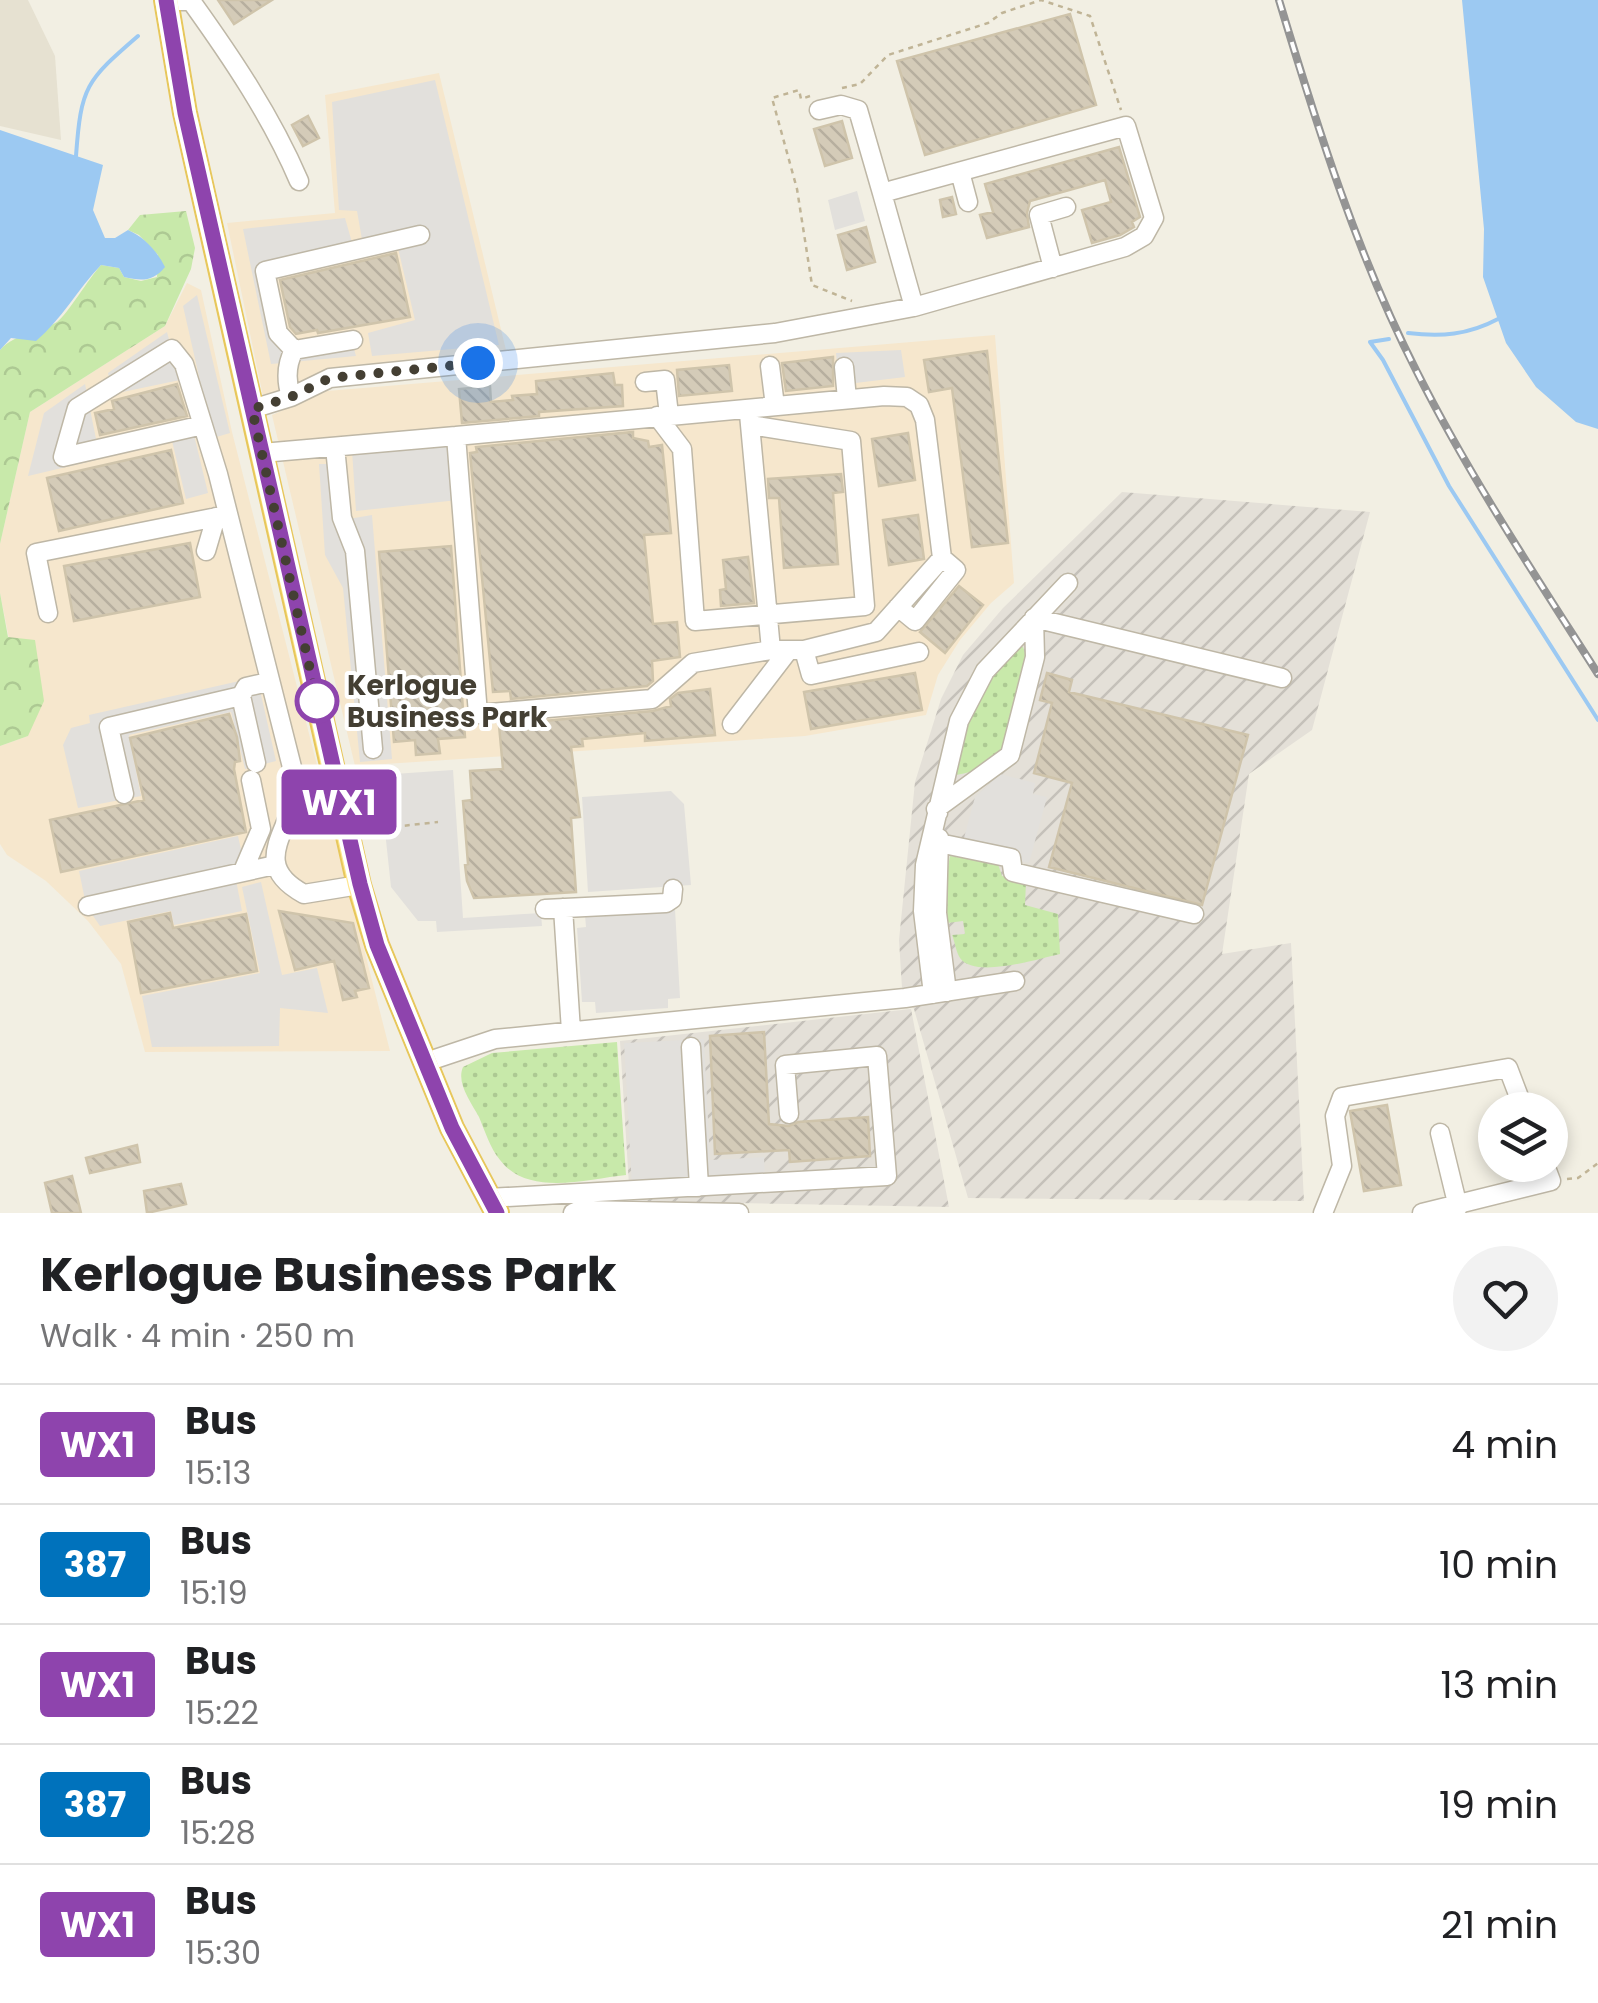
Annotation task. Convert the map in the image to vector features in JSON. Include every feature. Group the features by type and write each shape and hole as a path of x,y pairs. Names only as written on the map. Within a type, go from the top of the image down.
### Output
{"main road":[{"path":"166,0 185,113 360,884 377,945 452,1128 492,1205"}],"street":[{"path":"166,0 191,1 232,58 282,143 299,181"},
{"path":"816,103 858,110 914,307"},
{"path":"252,409 291,397 330,378 775,333 914,307 1124,247 1144,236 1154,218 1126,126 882,193"},
{"path":"960,172 968,202"},
{"path":"1054,268 1039,215 1066,207"},
{"path":"294,350 278,334 265,271 420,234"},
{"path":"294,350 353,340"},
{"path":"203,426 64,457 77,408 172,348 184,364 218,474 222,516 296,783 296,801 274,850 275,864 282,878 304,894 360,884"},
{"path":"291,397 289,359 294,350"},
{"path":"770,366 775,406"},
{"path":"844,367 847,399"},
{"path":"262,453 663,416 749,417 851,440 865,606 695,621 682,449 663,416 666,380 645,382"},
{"path":"456,436 478,714 652,699 694,663 876,632 942,558 925,420 919,406 907,397 775,406 749,417"},
{"path":"749,417 767,615 788,650 811,676 919,652"},
{"path":"335,447 342,518 355,551 373,748"},
{"path":"206,551 222,516"},
{"path":"48,612 36,553 222,516"},
{"path":"940,993 922,911 924,865 959,720 985,672 1068,584"},
{"path":"936,810 1010,755 1034,657 1034,618"},
{"path":"1034,618 1282,678"},
{"path":"732,724 788,650"},
{"path":"243,871 261,829 241,696 246,687 268,682"},
{"path":"124,794 109,727 241,696"},
{"path":"936,810 942,818 936,913 940,993"},
{"path":"939,842 1011,858 1013,872 1194,914"},
{"path":"88,906 275,864"},
{"path":"571,1031 554,909 633,899 666,903 672,900 673,889"},
{"path":"639,899 640,916 656,914"},
{"path":"426,1062 496,1039 940,993 1016,981"},
{"path":"691,1047 699,1187"},
{"path":"492,1205 887,1176 877,1056 785,1065 789,1114"},
{"path":"1323,1213 1342,1166 1335,1116 1342,1097 1508,1068 1517,1092"},
{"path":"1440,1132 1458,1206"},
{"path":"1422,1213 1458,1206 1523,1182"},
{"path":"574,1213 738,1213"}],"path":[{"path":"830,92 860,84 888,55 988,23 1002,13 1041,0 1090,16 1126,126"},
{"path":"816,103 800,99 798,90 772,98 797,189 812,285 855,302"},
{"path":"366,830 438,822"},
{"path":"1568,1176 1578,1178 1598,1163"}],"shaded area":[{"path":"0,0 28,0 55,56 61,140 0,126"},
{"path":"439,73 506,350 327,368 328,373 263,396 227,223 335,213 325,95"},
{"path":"435,80 499,345 372,356 368,333 415,320 397,244 364,251 357,211 339,210 332,102"},
{"path":"857,191 865,221 835,230 828,200"},
{"path":"345,218 353,246 276,275 290,342 350,335 356,356 271,364 243,229"},
{"name":"Kerlogue Business Park","path":"187,283 201,290 232,432 390,1051 145,1052 121,964 88,921 46,881 7,855 0,844 0,746 28,736 0,593 0,544 30,412 165,326"},
{"path":"197,295 230,433 213,438 183,306"},
{"path":"167,332 180,380 113,394 108,373"},
{"path":"995,335 1014,583 960,640 938,675 926,715 805,736 355,766 272,415 327,391"},
{"path":"901,350 905,377 839,385 836,353"},
{"path":"85,384 100,459 28,476 44,413"},
{"path":"194,435 208,493 186,499 172,441"},
{"path":"452,443 458,500 356,511 352,450"},
{"path":"319,464 331,464 337,521 372,515 392,759 360,762 343,588 325,555"},
{"path":"1122,492 1370,512 1312,730 1249,774 1222,954 1291,943 1304,1201 968,1198 914,1009 902,988 899,940 915,782 941,699 963,655 1003,608"},
{"path":"257,677 276,761 245,769 231,712 129,735 141,796 78,808 63,745 71,728 90,723 89,715"},
{"path":"453,770 463,918 541,913 542,926 437,932 436,921 418,921 391,887 379,775"},
{"path":"1000,774 1035,783 1033,794 1047,797 1029,863 1019,861 1004,848 964,838 975,797"},
{"path":"671,791 684,804 691,885 588,892 582,797"},
{"path":"238,836 244,863 85,900 79,871"},
{"path":"236,880 242,911 174,925 171,911 100,926 89,910"},
{"path":"261,882 282,975 317,968 328,1013 280,1008 279,1046 152,1047 142,996 260,973 242,887"},
{"path":"675,909 680,998 668,999 668,1008 596,1013 595,1002 582,1002 577,928 586,927 585,915"},
{"path":"911,1009 949,1207 630,1201 620,1041"},
{"path":"704,1039 710,1160 764,1157 765,1180 632,1187 624,1043"}],"green space":[{"path":"186,211 195,248 191,269 165,326 30,412 0,544 0,350 13,340 57,322 101,265 119,268 124,277 141,281 157,277 158,255 139,235 128,230 140,215"},
{"path":"0,593 8,637 35,640 44,701 28,736 0,746"},
{"path":"1020,647 1026,656 1015,714 1002,748 974,770 953,775 975,705 994,674"},
{"path":"950,856 998,864 1002,876 1026,882 1025,905 1058,914 1060,954 992,967 968,964 960,958 952,935 965,934 963,921 947,923 943,894"},
{"path":"617,1042 626,1175 559,1183 526,1179 512,1171 493,1150 465,1092 463,1067 492,1053"}],"water":[{"path":"1462,0 1598,0 1598,429 1576,422 1536,387 1506,343 1483,277 1484,229"},
{"path":"0,130 103,165 93,210 105,238 115,238 128,230 150,245 165,267 151,278 141,280 124,277 119,268 101,265 36,341 11,338 0,350"}],"building":[{"path":"218,0 272,0 234,24"},
{"path":"1070,14 1096,105 925,155 897,61"},
{"path":"308,116 319,138 303,146 292,125"},
{"path":"842,121 852,158 825,166 814,129"},
{"path":"1119,147 1140,217 1132,222 1134,227 1092,243 1082,210 1111,202 1105,180 1030,201 1029,227 987,238 980,215 993,212 985,184"},
{"path":"952,197 956,214 943,217 940,200"},
{"path":"866,227 875,262 847,270 838,235"},
{"path":"396,253 410,317 318,333 317,330 296,334 290,327 280,280"},
{"path":"987,351 1008,543 972,547 952,388 929,392 924,360"},
{"path":"833,357 833,386 786,391 782,363"},
{"path":"729,365 732,391 679,396 677,370"},
{"path":"613,373 615,385 622,385 623,406 462,423 459,389 490,386 491,402 513,400 512,396 537,394 536,381"},
{"path":"177,384 187,416 100,435 95,413 114,409 112,401"},
{"path":"633,432 633,438 648,441 649,447 662,445 671,533 644,535 653,624 677,622 680,657 652,661 653,681 647,686 511,699 510,691 493,692 470,453 477,452 476,447"},
{"path":"908,433 915,480 879,486 872,439"},
{"path":"171,450 183,503 59,531 47,478"},
{"path":"841,474 843,492 833,493 838,564 784,568 779,498 769,498 768,479"},
{"path":"918,515 924,559 889,565 883,520"},
{"path":"190,543 200,597 74,621 64,566"},
{"path":"451,546 465,737 438,739 440,753 416,755 415,740 394,742 379,552"},
{"path":"748,557 754,603 721,606 720,590 726,589 723,560"},
{"path":"959,586 983,605 945,653 920,632"},
{"path":"915,673 922,710 811,729 804,692"},
{"path":"1047,673 1072,680 1069,692 1248,735 1202,905 1049,867 1072,783 1034,773 1052,703 1040,700"},
{"path":"710,689 715,735 645,741 645,733 582,739 583,746 571,747 580,817 571,818 576,892 474,898 465,865 468,864 463,801 472,800 470,771 503,769 499,725 653,711 671,706 670,699 678,693"},
{"path":"229,714 237,737 240,761 235,762 234,769 246,832 61,872 50,820 144,800 130,738"},
{"path":"279,911 353,923 369,988 355,991 357,997 343,1000 334,961 295,970"},
{"path":"170,913 173,928 246,914 257,971 141,993 128,922"},
{"path":"764,1032 769,1124 789,1126 868,1117 870,1156 790,1162 789,1150 715,1154 710,1036"},
{"path":"1387,1105 1401,1185 1364,1191 1350,1111"},
{"path":"137,1145 140,1162 90,1173 86,1158"},
{"path":"72,1176 81,1213 52,1213 45,1183"},
{"path":"181,1184 186,1204 147,1213 144,1191"}],"waterway":[{"path":"76,156 80,114 89,87 138,36"},
{"path":"1408,333 1454,334 1498,319"},
{"path":"1389,339 1370,342 1449,486 1598,720"}],"railway":[{"path":"1279,0 1340,189 1395,328 1481,488 1598,674"}],"bus line":[{"name":"WX1","path":"166,0 185,113 360,884 377,945 452,1128 497,1213"}],"place":[{"name":"Kerlogue Business Park","path":"317,701"}],"route":[{"path":"317,701 252,409 291,397 330,378 478,363"}]}
